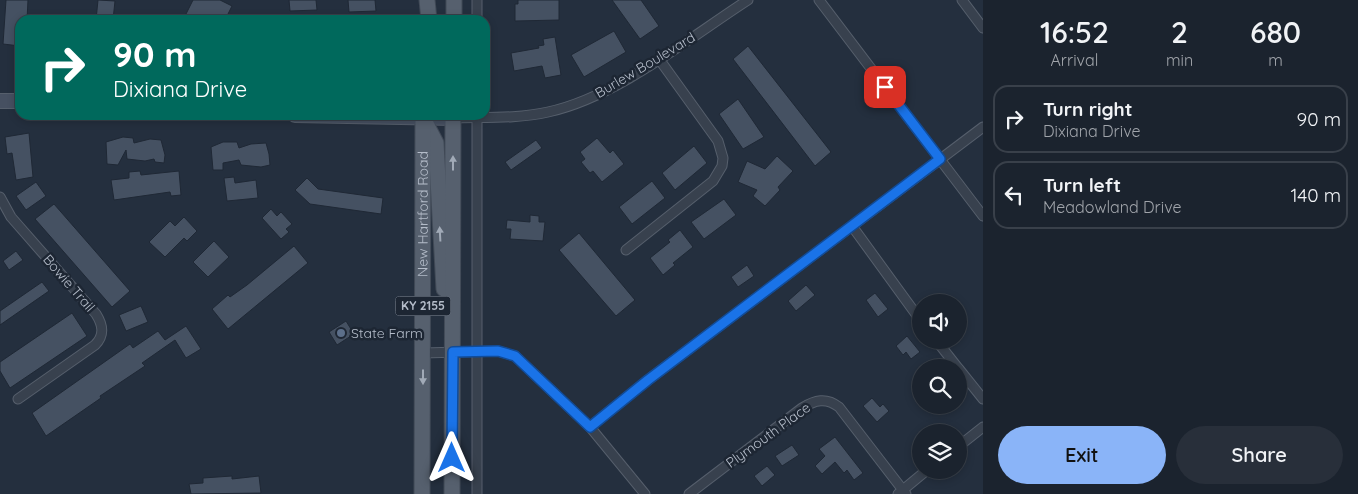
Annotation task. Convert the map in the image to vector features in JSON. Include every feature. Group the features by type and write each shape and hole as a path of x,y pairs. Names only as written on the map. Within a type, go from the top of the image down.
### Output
{"main road":[{"path":"424,15 426,0"},
{"path":"426,0 428,15"},
{"path":"454,0 454,15"},
{"name":"New Hartford Road","path":"422,494 423,120"},
{"path":"424,120 436,143 446,319 453,352"},
{"name":"KY 2155","path":"452,120 452,494"}],"street":[{"path":"477,0 477,15"},
{"name":"Burlew Boulevard","path":"490,116 531,115 566,108 606,92 748,0"},
{"path":"819,0 983,216"},
{"path":"962,0 983,28"},
{"path":"626,250 707,187 719,174 722,166 722,149 718,141 659,58"},
{"path":"0,100 15,101"},
{"path":"477,120 477,494"},
{"path":"590,427 648,380 983,127"},
{"name":"Bowie Trail","path":"0,198 12,217 96,314 102,328 102,335 95,345 18,399"},
{"path":"852,226 862,244 912,309"},
{"path":"943,349 951,359"},
{"path":"423,353 498,351 515,356 590,427 645,494"},
{"path":"967,379 983,399"},
{"name":"Plymouth Place","path":"689,494 802,408 819,400 826,400 839,407 902,493"},
{"path":"967,440 983,427"},
{"path":"902,493 917,479"}],"building":[{"path":"6,0 28,0 27,15 15,15 15,45 3,44"},
{"path":"98,0 115,1 114,15 96,15"},
{"path":"193,0 220,0 232,6 228,15 186,15"},
{"path":"289,0 316,0 317,10 290,11"},
{"path":"348,0 375,0 376,11 349,12"},
{"path":"518,0 559,0 559,20 515,21 515,4 518,4"},
{"path":"612,0 641,0 659,26 640,39"},
{"path":"614,31 626,52 584,77 571,55"},
{"path":"555,37 561,75 545,78 542,66 514,71 511,53 539,48 538,46 544,45 543,39"},
{"path":"748,46 831,152 815,166 733,59"},
{"path":"738,99 764,137 743,149 719,114"},
{"path":"29,133 33,177 16,180 12,153 7,154 5,137"},
{"path":"123,137 133,138 134,143 150,139 161,140 165,155 164,163 155,162 154,159 145,161 127,159 126,150 118,165 107,164 106,142"},
{"path":"597,138 610,153 613,150 624,164 602,182 593,171 590,173 581,162 585,159 580,152"},
{"path":"536,140 542,148 511,170 505,162"},
{"path":"223,142 237,142 239,148 251,144 266,143 270,165 261,167 241,165 239,160 223,163 223,170 213,170 211,147"},
{"path":"694,146 707,163 675,190 662,173"},
{"path":"777,156 793,171 778,187 780,190 765,206 753,196 757,190 738,182 747,161 765,169"},
{"path":"140,171 141,175 179,171 181,195 171,196 170,192 114,200 111,180 129,178 129,172"},
{"path":"234,177 235,183 256,180 258,198 227,201 224,178"},
{"path":"307,178 318,189 383,198 381,214 310,204 295,190"},
{"path":"652,181 665,198 632,224 619,207"},
{"path":"36,182 46,196 26,210 16,196"},
{"path":"724,199 736,215 704,239 691,222"},
{"path":"54,204 130,291 112,307 35,219"},
{"path":"271,209 277,216 281,212 292,224 286,229 289,232 281,239 262,218"},
{"path":"530,215 539,216 539,222 545,222 543,241 510,239 511,229 506,229 507,220 530,222"},
{"path":"184,217 197,231 187,241 184,238 165,257 149,242 170,221 175,226"},
{"path":"680,230 693,247 673,263 675,265 663,275 650,258 670,242 668,240"},
{"path":"579,233 635,300 616,316 559,250"},
{"path":"214,241 229,257 208,277 193,262"},
{"path":"294,246 308,263 228,329 212,309 228,295 230,297 247,285"},
{"path":"16,251 23,260 9,270 3,261"},
{"path":"747,265 754,276 738,287 731,277"},
{"path":"42,282 49,291 0,325 0,311"},
{"path":"806,285 815,295 796,311 788,301"},
{"path":"875,293 888,309 878,317 866,300"},
{"path":"141,306 148,322 126,331 119,315"},
{"path":"72,313 87,336 10,388 0,371 0,362"},
{"name":"State Farm","path":"346,321 354,334 337,345 329,332"},
{"path":"186,326 201,349 186,358 175,340 142,363 145,366 46,436 32,413 130,344 133,348 158,331 165,340"},
{"path":"907,336 912,342 912,349 918,349 920,352 911,359 906,352 903,355 896,346"},
{"path":"872,398 880,407 883,404 889,411 877,422 863,406"},
{"path":"835,437 863,473 854,480 847,470 844,473 835,462 822,474 815,466 825,456 819,449"},
{"path":"792,445 799,455 782,466 775,456"},
{"path":"767,466 775,475 762,486 754,476"},
{"path":"232,476 232,479 259,476 261,493 191,494 189,484 203,483 203,478"}],"place":[{"name":"State Farm","path":"341,333"}],"route":[{"path":"452,458 453,352 498,351 515,356 524,362 590,427 648,380 940,159 885,87"}]}
